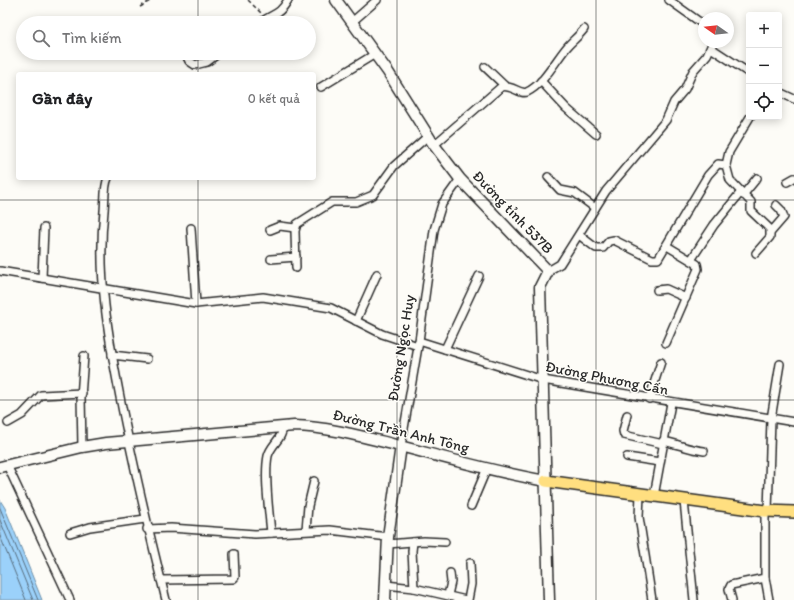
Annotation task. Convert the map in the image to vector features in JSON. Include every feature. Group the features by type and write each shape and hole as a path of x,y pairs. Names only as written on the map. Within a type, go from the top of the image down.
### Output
{"main road":[{"name":"Đường tỉnh 537B","path":"336,0 388,72 434,145 460,179 548,271 540,287 549,600"},
{"name":"Đường Trần Anh Tông","path":"3,465 82,447 129,441 283,426 310,426 327,428 513,475 546,481 684,501 766,511 794,512"},
{"name":"Đường Ngọc Huy","path":"385,600 388,540 401,446"}],"street":[{"path":"275,16 288,0"},
{"path":"352,22 377,0"},
{"path":"669,0 698,21"},
{"path":"485,67 505,86 526,92 541,81 567,46 584,29"},
{"path":"548,271 560,264 606,191 666,120 693,71 710,48"},
{"path":"716,48 746,71"},
{"path":"321,87 375,54"},
{"path":"188,60 195,65 209,60"},
{"path":"541,81 566,108 596,134"},
{"path":"434,145 482,101 500,87 505,86"},
{"path":"782,94 794,100"},
{"path":"748,120 729,152 726,165 730,180 751,202 753,212 770,229 771,232"},
{"path":"296,268 295,228 302,221 332,202 356,202 373,194 394,166 428,136"},
{"path":"579,235 596,248 602,248 609,241 616,240 653,260 658,259 708,175 718,164 726,165"},
{"path":"548,177 560,190 575,193 595,208"},
{"path":"691,260 714,225 757,178"},
{"path":"787,182 794,178"},
{"name":"Đường Ngọc Huy","path":"401,446 418,344 434,230 442,204 460,179"},
{"path":"108,180 102,228 102,289 112,355 147,529 166,600"},
{"path":"756,253 770,237 771,232 784,217 783,213 776,205"},
{"path":"270,230 280,226 295,228"},
{"path":"42,278 44,228"},
{"path":"191,228 196,304"},
{"path":"666,343 698,268 697,264 667,246"},
{"path":"271,259 296,257"},
{"name":"Đường Phương Cấn","path":"0,271 196,304 263,297 331,308 382,334 445,350 543,380 670,403 794,422"},
{"path":"356,321 377,274"},
{"path":"445,350 479,276"},
{"path":"657,290 666,289 686,298"},
{"path":"112,355 147,359"},
{"path":"82,447 84,356"},
{"path":"649,399 661,362"},
{"path":"769,600 765,578 766,511 771,419 780,364"},
{"path":"8,423 22,415 41,395 82,393"},
{"path":"654,496 670,403"},
{"path":"627,414 623,431 624,435 663,443 678,444 682,448 704,451"},
{"path":"271,533 267,467 270,451 279,440 283,426"},
{"path":"627,457 660,462"},
{"path":"3,465 70,600"},
{"path":"471,506 486,468"},
{"path":"306,530 308,506 314,481"},
{"path":"640,495 639,517 652,600"},
{"path":"684,501 694,600"},
{"path":"70,533 90,527 145,519"},
{"path":"147,529 171,528 255,534 306,530 330,530 388,540 445,542"},
{"path":"413,542 414,588"},
{"path":"161,580 233,579 235,577 234,554"},
{"path":"386,585 414,588 467,600 471,584 470,563"},
{"path":"448,596 451,582 450,573"},
{"path":"732,600 729,589 731,585 765,578"}],"path":[{"path":"140,7 152,0"},
{"path":"248,0 259,16"}],"water":[{"path":"0,500 5,508 42,600 0,600"}]}
